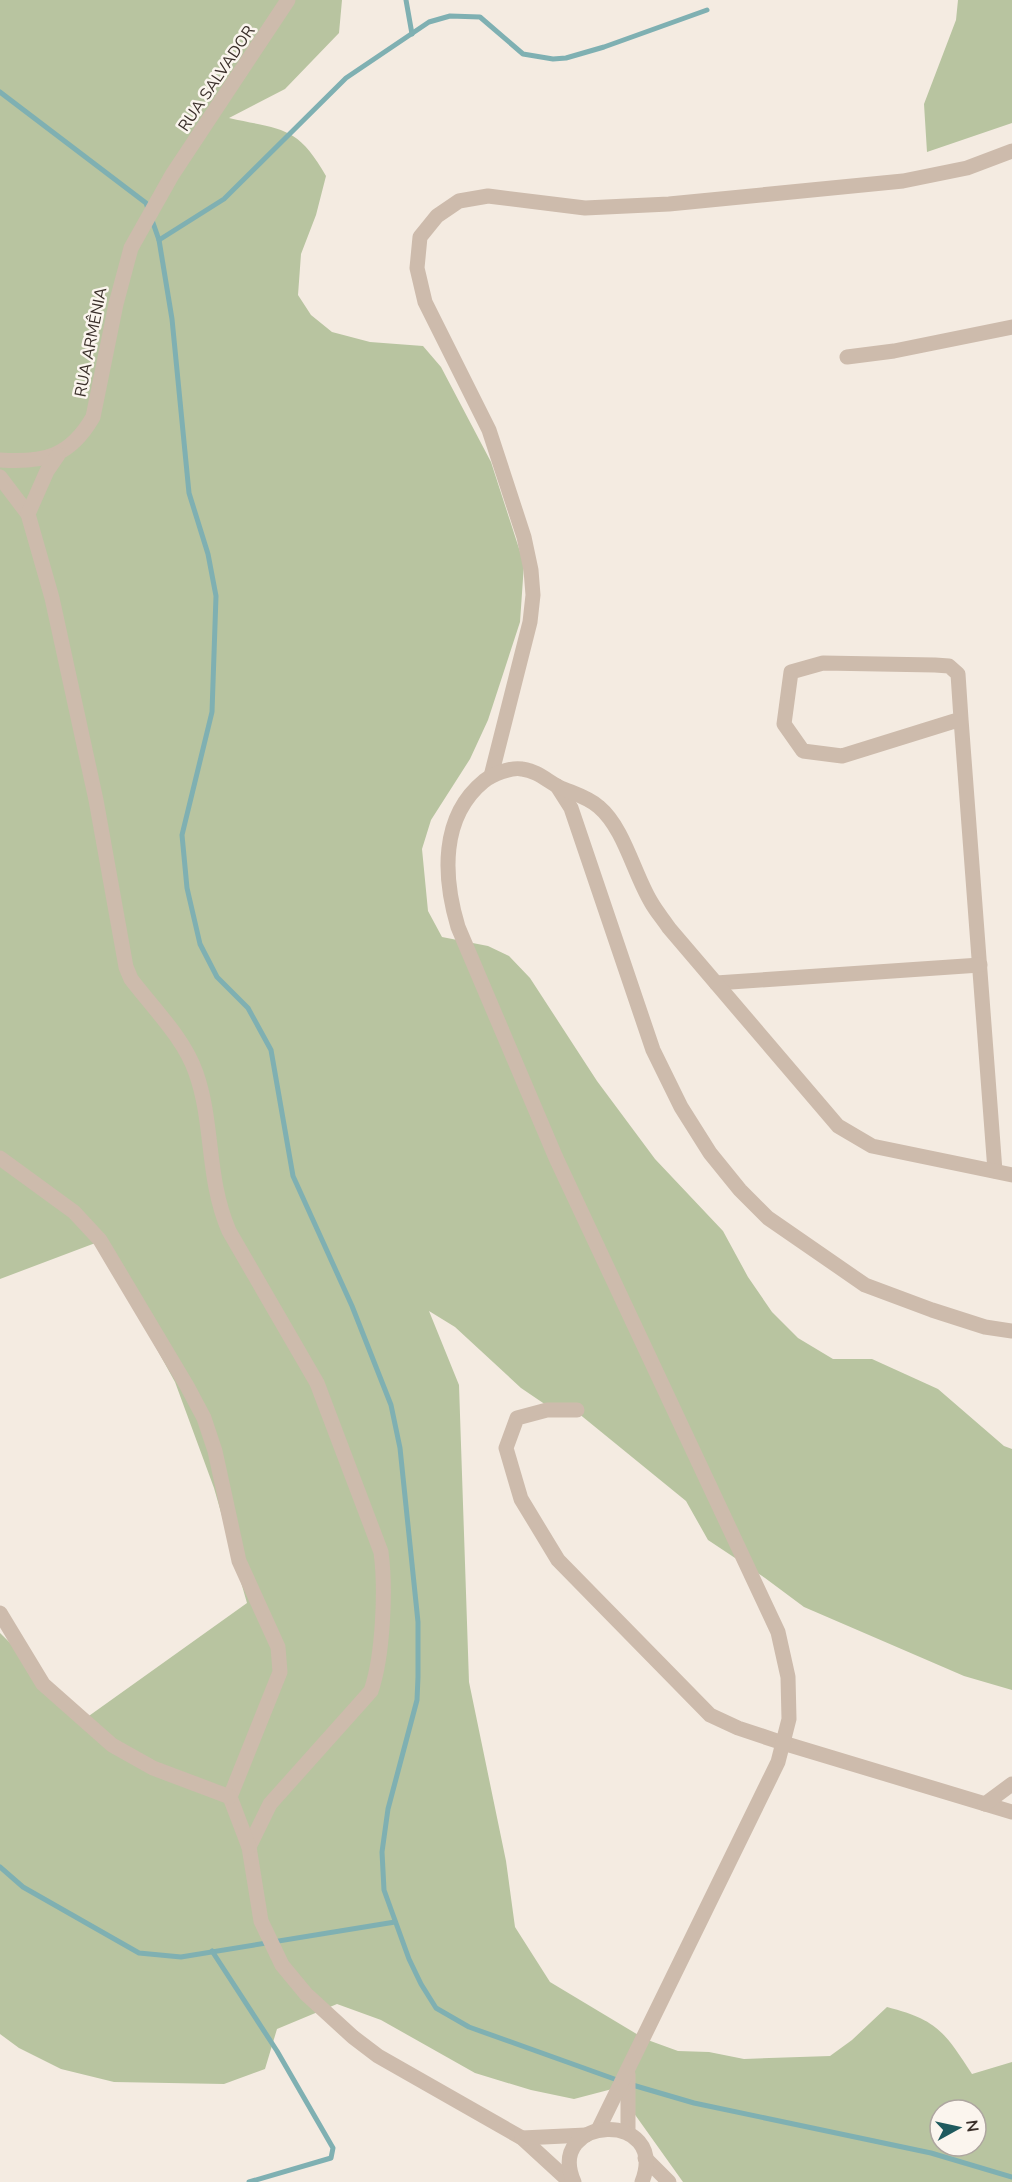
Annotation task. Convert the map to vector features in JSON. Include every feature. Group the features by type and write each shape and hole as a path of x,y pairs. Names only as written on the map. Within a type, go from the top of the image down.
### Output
{"street":[{"name":"RUA SALVADOR","path":"172,175 288,0"},
{"path":"491,776 530,622 533,595 531,570 524,537 489,430 425,302 417,268 420,237 437,216 459,201 488,196 585,208 669,204 903,181 967,168 1012,151"},
{"name":"RUA ARMÊNIA","path":"28,514 47,471 58,455 71,446 93,417 123,274 131,248 172,175"},
{"path":"847,357 894,351 1012,327"},
{"path":"0,460 28,460 58,455"},
{"path":"0,477 28,514 52,598 93,789 126,967 131,979 191,1061 200,1086 220,1209 229,1232 317,1383 381,1552 384,1575 377,1671 371,1691 358,1709 276,1796 249,1847"},
{"path":"961,719 842,756 803,751 784,724 791,672 823,663 949,666 958,674 995,1171"},
{"path":"572,2182 570,2159 576,2145 593,2132 628,2074 778,1762 789,1719 788,1677 778,1632 556,1158 458,927 448,895 447,852 456,817 470,793 491,776 520,768 539,773 557,786 594,802 612,822 651,902 837,1126 855,1139 888,1151 1012,1175"},
{"path":"557,786 571,808 653,1050 681,1107 710,1153 740,1190 768,1218 865,1286 942,1314 985,1327 1012,1331"},
{"path":"717,983 980,965"},
{"path":"0,1158 74,1212 100,1240 204,1418 215,1451 239,1562 272,1631 280,1659 280,1672 230,1797 249,1847 261,1921 282,1965 306,1994 378,2056 522,2138 572,2182"},
{"path":"577,1410 547,1410 518,1418 506,1448 521,1499 558,1560 710,1715 738,1728 783,1743 1012,1812"},
{"path":"0,1613 43,1684 111,1745 153,1768 230,1797"},
{"path":"985,1804 1012,1784"},
{"path":"628,2074 628,2133"},
{"path":"522,2138 615,2128 628,2133 639,2144 645,2158 646,2173 642,2182"},
{"path":"645,2158 669,2182"}],"green space":[{"path":"0,0 342,0 339,33 285,89 229,118 286,132 297,138 316,159 326,176 316,215 301,254 298,295 311,315 332,332 370,342 423,346 441,367 491,462 524,564 520,622 488,720 470,759 431,820 422,849 428,911 442,937 488,946 509,956 530,978 597,1081 655,1159 723,1231 748,1277 772,1312 798,1338 833,1359 872,1359 938,1389 1004,1446 1012,1449 1012,1690 964,1676 804,1607 708,1540 686,1501 578,1413 549,1407 521,1388 455,1327 429,1311 459,1385 469,1682 506,1861 515,1927 550,1982 645,2039 678,2051 709,2052 744,2059 830,2056 852,2040 887,2007 917,2017 938,2029 954,2047 972,2074 1012,2062 1012,2182 683,2182 616,2088 574,2099 531,2090 475,2073 381,2020 337,2004 277,2029 265,2069 224,2084 114,2082 61,2069 19,2048 0,2034 0,1633 86,1718 247,1603 214,1488 175,1382 98,1242 0,1279"},
{"path":"958,0 1012,0 1012,123 927,152 924,104 956,20"}],"waterway":[{"path":"406,0 412,34"},
{"path":"159,240 224,199 346,78 429,22 450,16 480,17 523,54 553,59 566,58 604,47 707,10"},
{"path":"0,92 146,203 159,240 172,319 189,493 208,554 216,596 212,712 182,835 187,888 200,944 217,977 248,1008 271,1050 293,1176 352,1306 391,1405 400,1448 418,1622 418,1677 417,1700 388,1809 382,1852 384,1890 409,1959 436,2008 469,2027 620,2081"},
{"path":"0,1867 23,1887 139,1953 181,1957 395,1922"},
{"path":"212,1951 277,2051 333,2148 331,2158 249,2182"},
{"path":"629,2084 694,2103 931,2153 1012,2177"}]}
